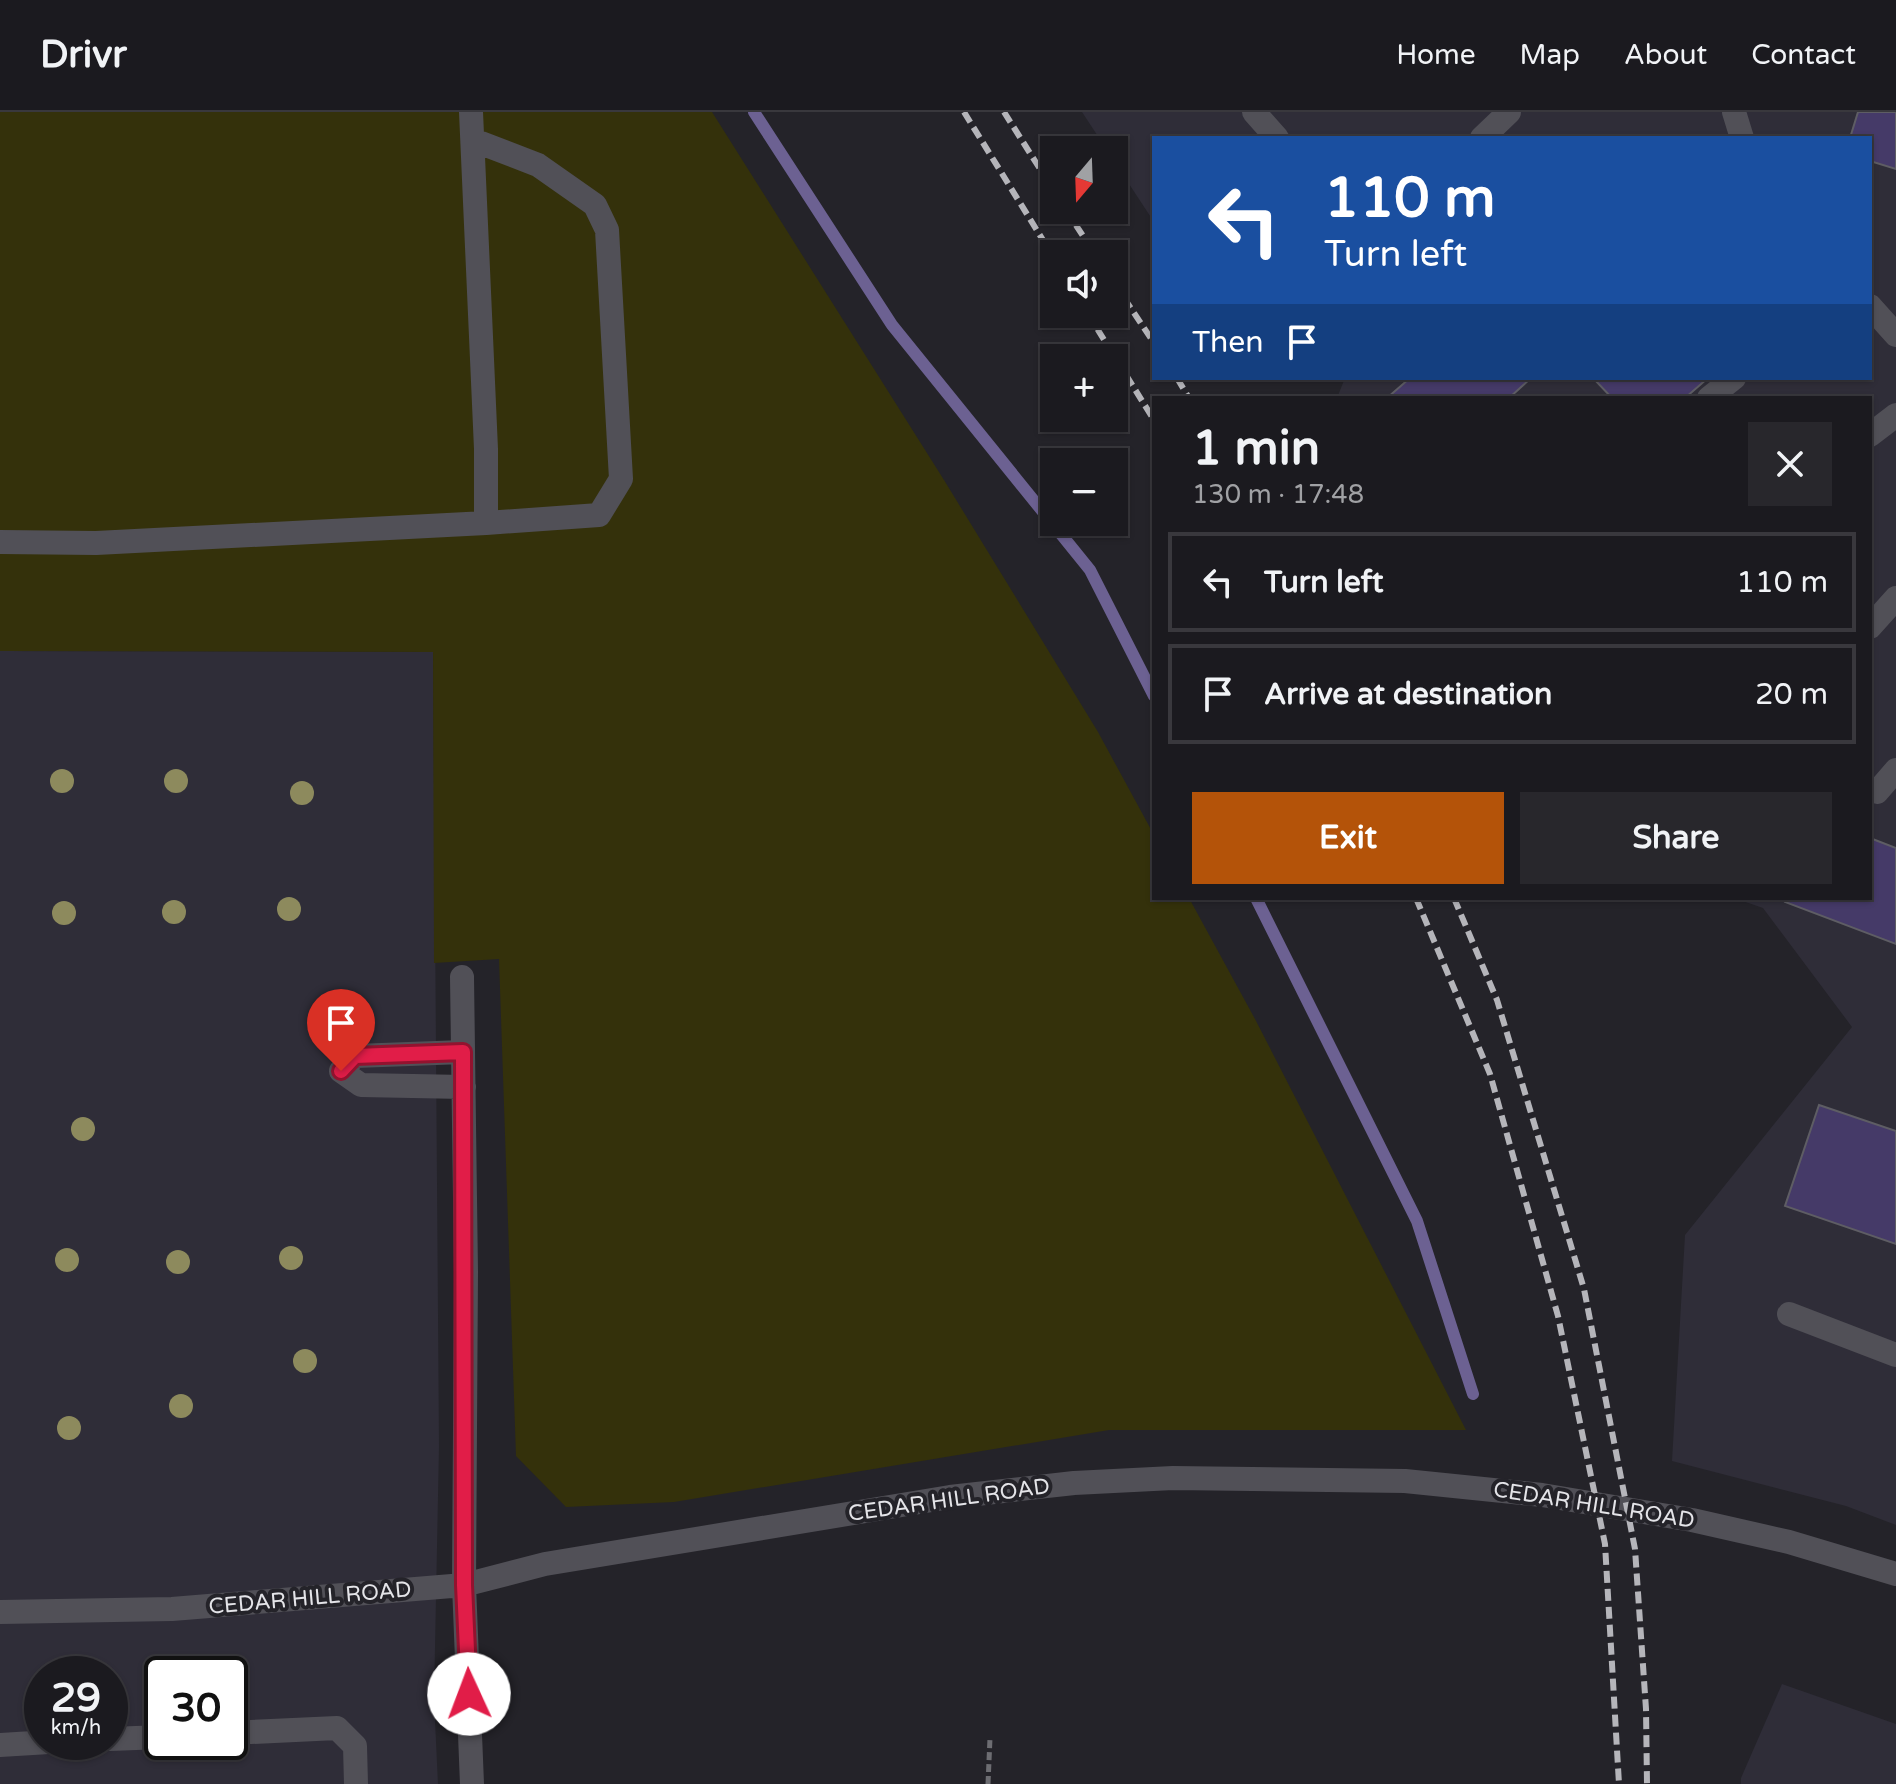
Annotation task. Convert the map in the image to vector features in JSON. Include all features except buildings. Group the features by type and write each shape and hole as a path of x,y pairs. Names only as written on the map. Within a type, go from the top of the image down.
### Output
{"street":[{"path":"471,112 486,449 486,523"},
{"path":"1254,112 1275,136"},
{"path":"1484,136 1509,112"},
{"path":"1734,112 1741,136"},
{"path":"0,542 96,543 599,515 621,479 607,230 595,205 538,165 473,140"},
{"path":"1872,308 1896,335"},
{"path":"1712,396 1732,380"},
{"path":"1872,433 1896,415"},
{"path":"1872,625 1896,598"},
{"path":"1877,792 1896,770"},
{"path":"462,977 464,1585 472,1784"},
{"path":"463,1052 355,1056 341,1071 361,1085 464,1087"},
{"path":"1789,1314 1896,1355"},
{"name":"CEDAR HILL ROAD","path":"0,1612 172,1609 464,1585 545,1564 950,1497 1074,1483 1173,1478 1405,1481 1465,1485 1692,1520 1789,1542 1896,1574"},
{"path":"248,1732 337,1728 355,1746 356,1784"},
{"path":"0,1745 24,1744"}],"path":[{"path":"988,1784 990,1738"}],"shaded area":[{"path":"0,112 712,112 944,480 1098,732 1152,831 1152,900 1190,900 1255,1019 1466,1430 1109,1430 674,1502 566,1507 516,1456 499,959 434,963 433,652 0,651"},
{"path":"1082,112 1896,112 1896,1525 1846,1506 1672,1461 1685,1235 1852,1027 1763,908 1740,900 1872,900 1872,396 1338,396 1344,380 1872,380 1872,136 1152,136 1152,219 1128,182 1128,136 1098,136"},
{"path":"0,651 433,652 439,1446 434,1699 438,1784 0,1784"},
{"path":"1782,1684 1896,1724 1896,1784 1741,1784"}],"waterway":[{"path":"754,112 892,325 1090,570 1152,692"},
{"path":"1257,900 1417,1221 1473,1394"}],"railway":[{"path":"964,112 1043,240"},
{"path":"1004,112 1040,169"},
{"path":"1075,224 1086,240"},
{"path":"1128,304 1152,340"},
{"path":"1097,328 1152,417"},
{"path":"1178,380 1188,396"},
{"path":"1417,900 1490,1074 1558,1316 1605,1544 1619,1784"},
{"path":"1455,900 1497,1000 1584,1289 1635,1549 1646,1709 1647,1784"}],"route":[{"path":"341,1071 355,1056 463,1052 466,1272 464,1585 469,1694"}]}
